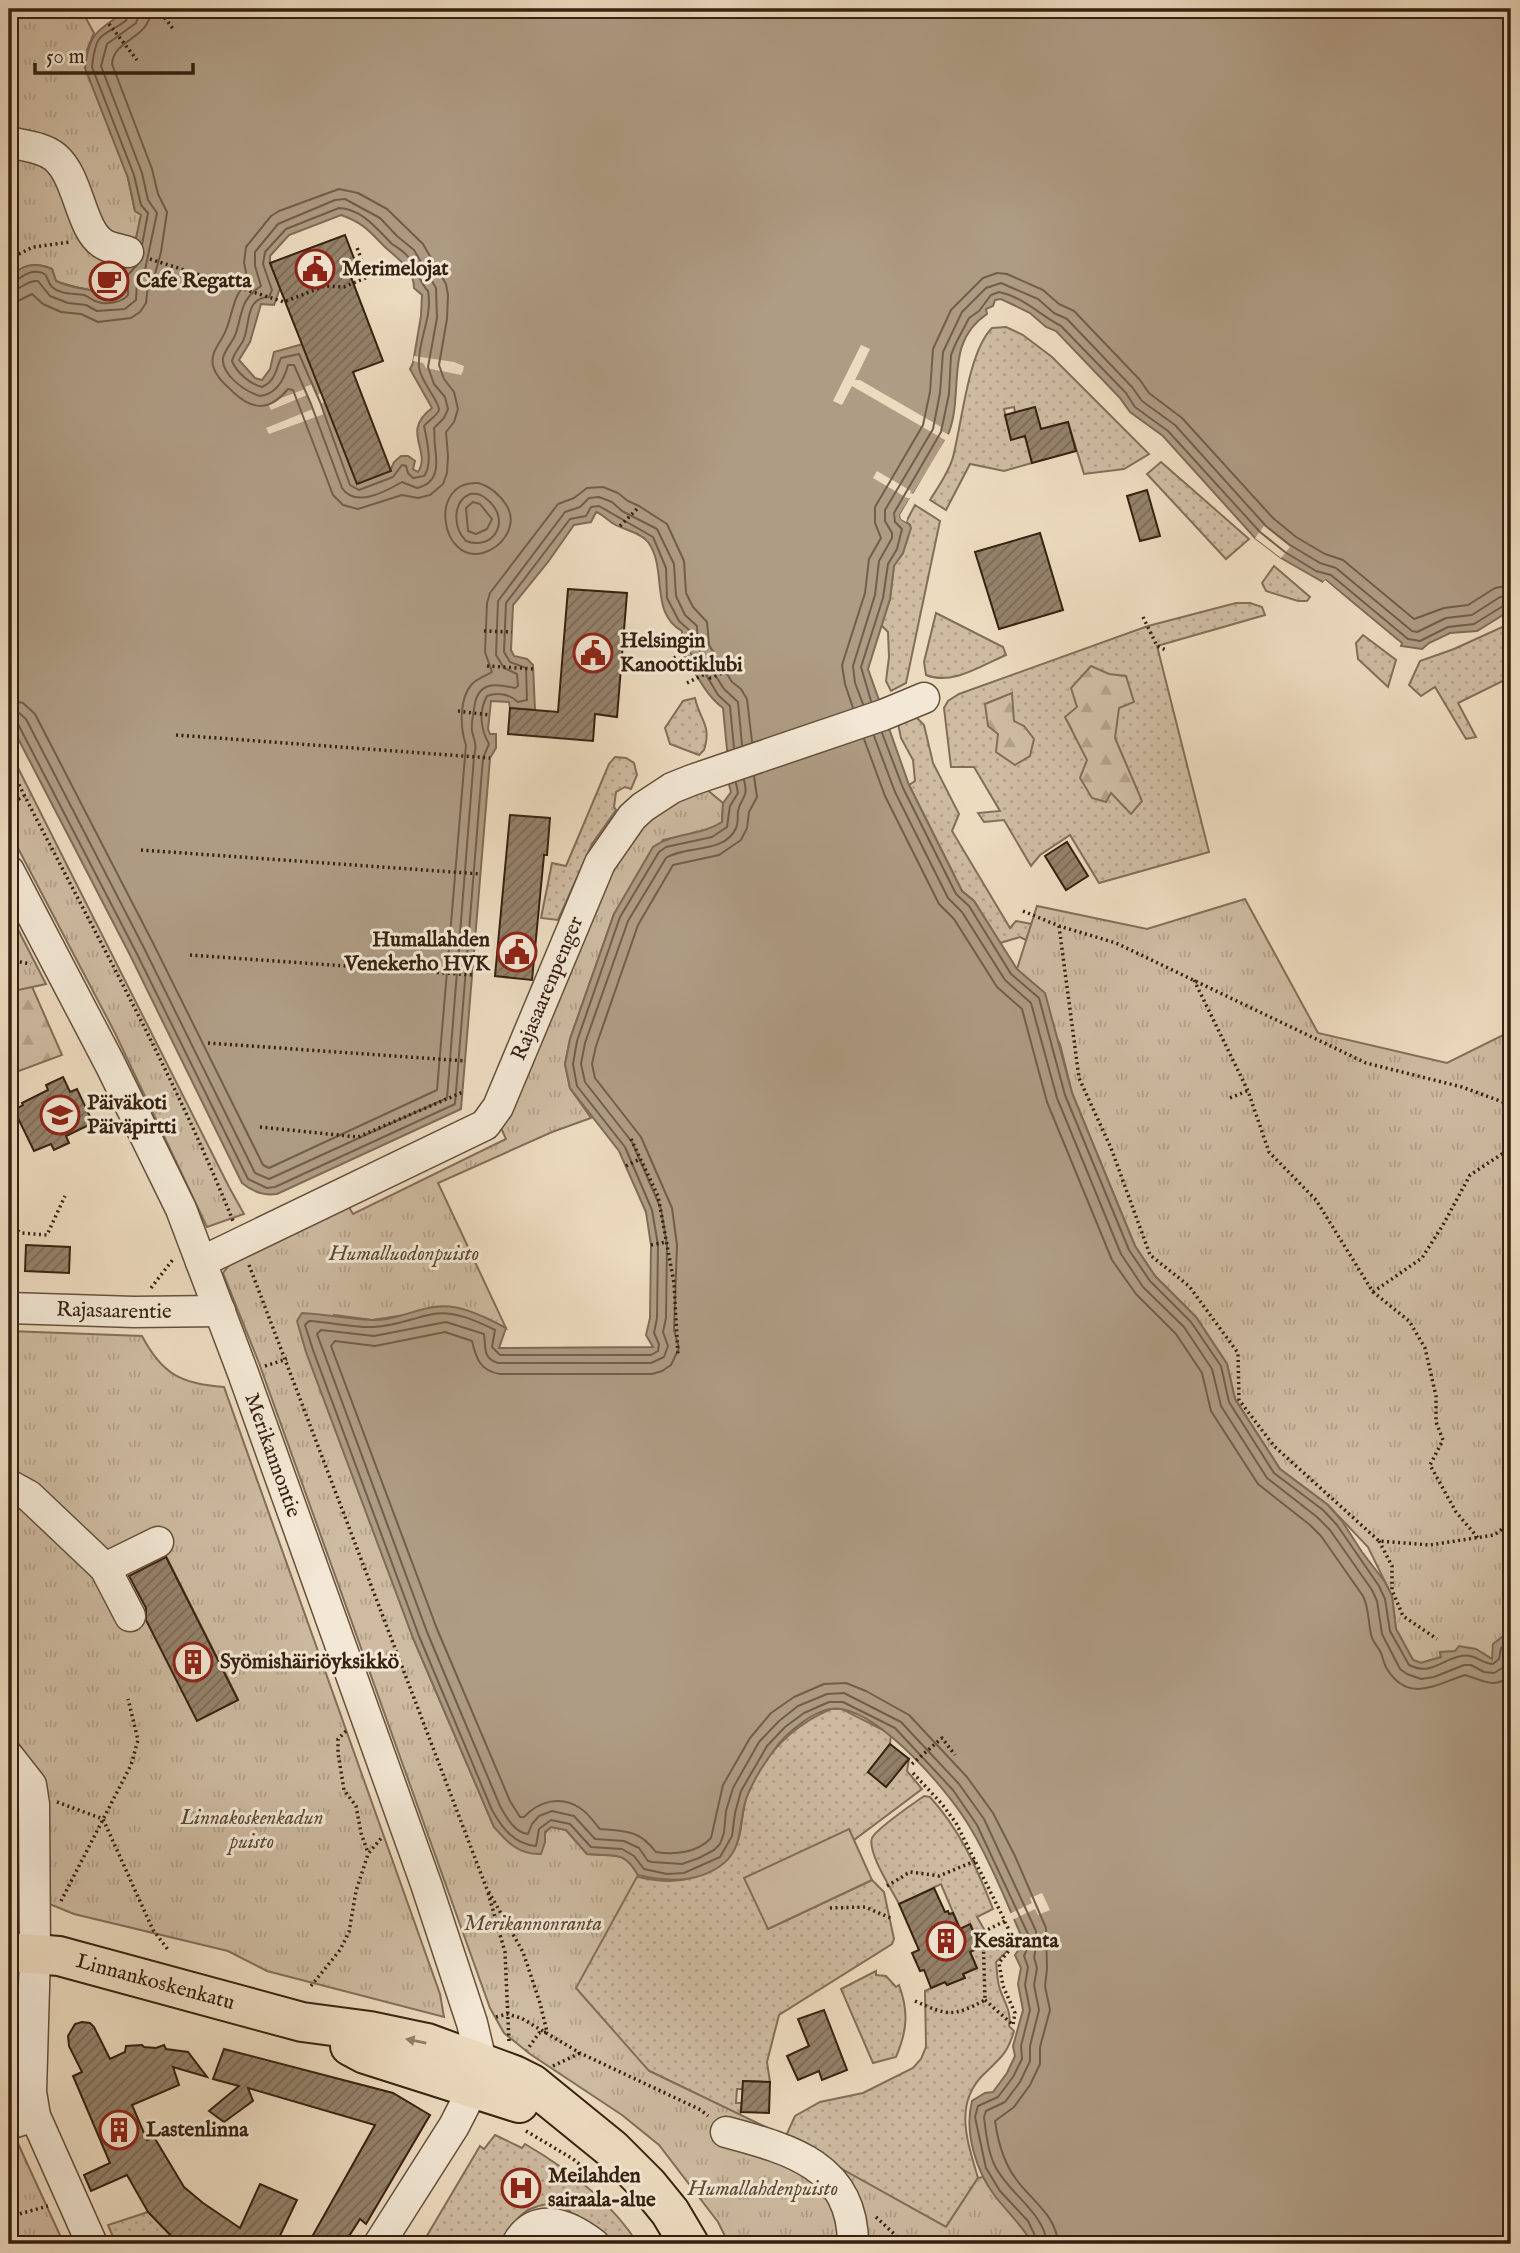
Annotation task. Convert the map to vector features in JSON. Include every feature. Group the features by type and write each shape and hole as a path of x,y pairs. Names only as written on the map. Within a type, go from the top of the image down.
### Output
{"main road":[{"name":"Linnankoskenkatu","path":"22,1952 59,1956 302,2022 370,2031 428,2043 488,2064 532,2084 612,2149 648,2185 670,2212 689,2244"}],"street":[{"path":"9,142 47,152 58,159 75,187 90,228 115,247"},
{"name":"Rajasaarenpenger","path":"197,1251 241,1242 485,1125 498,1107 600,863 632,817 643,807 672,788 708,773 883,715 924,698"},
{"name":"Merikannontie","path":"9,872 110,1064 181,1209 426,1884 488,2064"},
{"name":"Rajasaarentie","path":"9,1308 220,1311"},
{"path":"9,1485 29,1496 105,1568 130,1616"},
{"path":"105,1568 158,1542"},
{"path":"9,1757 32,1785 34,1804 22,1952 31,2092 22,2120 92,2244"},
{"path":"379,2244 454,2126 488,2064"},
{"path":"726,2132 804,2157 848,2203 853,2244"},
{"path":"517,2244 528,2229 543,2224 578,2232 594,2244"}],"path":[{"path":"9,75 11,9"},
{"path":"158,9 174,30"},
{"path":"190,9 194,14"},
{"path":"109,24 137,60"},
{"path":"9,259 33,247 56,242 115,247 284,302 326,286 344,287 368,277 356,245"},
{"path":"620,527 637,509"},
{"path":"1143,617 1157,646 1166,650"},
{"path":"484,631 512,632"},
{"path":"674,658 706,639"},
{"path":"715,662 705,668 710,678 722,673"},
{"path":"487,666 534,669"},
{"path":"687,683 707,673"},
{"path":"458,711 489,715"},
{"path":"176,734 490,758"},
{"path":"9,765 150,1040 210,1164 287,1359 486,1887 505,1952 507,2014 488,2064"},
{"path":"9,805 24,796"},
{"path":"141,850 481,874"},
{"path":"1023,911 1059,926 1116,943 1366,1063 1462,1087 1511,1105"},
{"path":"1059,926 1079,1078 1111,1148 1150,1255 1189,1286 1238,1353 1239,1400 1274,1446 1379,1541 1392,1566 1392,1590 1403,1616 1437,1640"},
{"path":"190,955 473,975"},
{"path":"9,960 36,964"},
{"path":"1194,979 1248,1091 1269,1152 1316,1200 1373,1292 1409,1321 1425,1348 1436,1396 1436,1422 1443,1440 1430,1465 1456,1512 1478,1538"},
{"path":"208,1044 466,1061"},
{"path":"1230,1098 1248,1091"},
{"path":"260,1127 358,1137 463,1092"},
{"path":"631,1139 658,1196 674,1283 678,1356"},
{"path":"1373,1292 1422,1258 1471,1175 1511,1148"},
{"path":"626,1166 640,1159"},
{"path":"9,1224 21,1233 47,1235 65,1196"},
{"path":"651,1245 667,1242"},
{"path":"147,1294 181,1247 197,1251"},
{"path":"255,1370 287,1359"},
{"path":"1379,1541 1430,1545 1494,1535 1511,1523"},
{"path":"59,1905 131,1765 138,1740 128,1699"},
{"path":"354,1726 340,1734 338,1753 344,1790 356,1806 360,1833 369,1854"},
{"path":"912,1764 942,1738 956,1755"},
{"path":"913,1773 942,1804 976,1861 1005,1921 1014,1941 1012,1949 999,1963 1003,1986 1015,2013 1013,2025 985,2000 983,1932 1005,1921"},
{"path":"34,1804 51,1800 103,1819 153,1930 169,1951"},
{"path":"311,1986 332,1960 349,1932 356,1891 369,1854 389,1829"},
{"path":"887,1886 910,1872 939,1876 976,1861"},
{"path":"486,1887 523,1952 547,2032"},
{"path":"830,1908 865,1908 893,1919"},
{"path":"915,2001 943,2013 965,2011 985,2000"},
{"path":"488,2018 507,2014 521,2018 580,2053 701,2110 726,2132"},
{"path":"520,2054 529,2049 539,2034 547,2032"},
{"path":"545,2069 580,2053"},
{"path":"521,2128 573,2159 601,2181"},
{"path":"9,2213 19,2214 49,2206"}],"green space":[{"path":"9,9 81,9 94,33 87,50 128,178 135,211 141,214 122,294 99,296 98,292 61,283 56,281 52,269 40,265 24,267 9,278"},
{"path":"1006,327 1023,335 1052,357 1149,454 1124,469 1084,474 1068,422 1041,429 1015,412 1014,407 1004,409 1011,439 1025,436 1032,463 1004,471 970,464 946,510 930,500 953,457 971,370 984,339 992,328"},
{"path":"1161,462 1249,539 1226,559 1147,474"},
{"path":"915,505 940,521 906,683 891,691 886,681 888,632 881,625 890,599 894,565 903,553 910,525 906,522"},
{"path":"1274,566 1310,597 1307,601 1298,601 1266,591 1262,583"},
{"path":"1236,603 1250,603 1262,607 1265,615 1157,646 1209,852 1099,883 1070,835 1040,855 1031,866 1004,820 984,822 978,813 1000,811 974,767 951,767 944,708 948,701 959,694 1148,626"},
{"path":"936,613 1003,647 1006,655 956,676 936,678 926,675 924,662"},
{"path":"1511,623 1511,677 1458,703 1476,737 1466,739 1435,687 1421,696 1409,685 1420,661"},
{"path":"1363,635 1396,660 1388,687 1358,659 1356,643"},
{"path":"1091,666 1109,674 1126,676 1134,702 1119,708 1115,738 1142,801 1131,814 1111,793 1106,802 1092,798 1080,778 1087,760 1065,717 1077,707 1071,688"},
{"path":"1012,693 1014,721 1024,726 1034,739 1030,756 1015,765 996,752 998,734 988,726 985,704"},
{"path":"695,698 707,735 704,750 699,755 670,744 665,728 683,701"},
{"path":"915,716 924,725 933,763 959,814 952,831 1010,928 1016,921 1032,924 1026,940 1020,937 1000,943 974,901 962,891 909,785 915,781 913,760 901,738 897,719"},
{"path":"9,750 244,1214 207,1227 115,1033 9,831"},
{"path":"615,757 626,758 634,763 637,775 631,789 625,787 616,792 616,810 592,844 558,920 541,918 552,863 566,866 609,764"},
{"path":"700,784 723,803 722,822 710,830 663,840 614,914 570,1039 565,1064 570,1088 591,1118 552,1132 438,1183 506,1328 484,1317 433,1307 372,1320 334,1315 381,1549 413,1638 494,1827 545,1842 545,1833 551,1827 566,1830 587,1854 622,1858 628,1861 638,1875 576,1988 649,2071 770,2129 946,2227 978,2178 983,2177 1033,2244 729,2244 718,2222 659,2145 622,2115 530,2054 504,2033 490,2008 259,1363 223,1273 238,1254 346,1202 353,1214 506,1139 498,1121 609,865 648,815"},
{"path":"1245,899 1318,1033 1447,1063 1511,1031 1511,1630 1492,1659 1466,1649 1440,1653 1441,1657 1421,1663 1413,1660 1396,1629 1392,1596 1368,1547 1328,1505 1280,1469 1235,1399 1227,1364 1196,1317 1155,1276 1135,1246 1072,1093 1060,1044 1017,969 1037,906 1147,929"},
{"path":"9,912 46,984 9,992"},
{"path":"9,946 26,973 62,1055 19,1071 9,1067"},
{"name":"Linnakoskenkadun puisto","path":"9,1331 142,1336 157,1360 174,1375 196,1383 224,1387 440,1994 444,2017 267,1971 228,1951 74,1914 47,1903 24,1753 9,1727","holes":["163,1550 238,1699 197,1720 122,1571"]},
{"path":"831,1709 842,1709 891,1734 890,1744 868,1772 909,1759 907,1771 922,1789 854,1840 848,1830 768,1929 872,1880 884,1892 894,1939 892,1944 779,2015 767,2062 770,2082 743,2081 743,2089 737,2089 736,2103 742,2103 740,2115 512,2004 593,1867 667,1881 689,1879 711,1870 735,1847 747,1795 771,1754 803,1724"},
{"path":"924,1796 930,1797 950,1823 981,1879 993,1909 977,1917 992,1943 1008,1936 1010,1948 996,1962 999,1986 1009,2015 1009,2026 1014,2031 1006,2051 983,2075 968,2099 967,2138 978,2178 946,2227 785,2138 795,2116 820,2102 863,2093 913,2068 926,2047 925,1991 945,1982 947,1985 964,1978 963,1974 977,1968 970,1952 980,1947 971,1925 960,1929 941,1884 899,1904 873,1852 871,1844 875,1834"},
{"path":"849,1829 872,1880 768,1929 744,1878"},
{"path":"876,1971 876,1975 886,1976 896,1987 899,1985 905,2021 903,2039 896,2057 873,2063 841,1989"},
{"name":"Meilahden sairaala-alue","path":"495,2135 522,2148 525,2144 573,2175 602,2200 638,2244 611,2244 559,2203 529,2209 517,2219 500,2244 422,2244 480,2146 484,2149"},
{"path":"16,2139 64,2244 9,2244 9,2141"},
{"path":"148,2212 179,2244 116,2244 108,2225"}],"water":[{"path":"128,9 1511,9 1511,610 1477,631 1450,633 1422,649 1401,646 1402,643 1326,580 1323,582 1281,558 1255,538 1163,436 1130,412 1056,331 1046,327 1030,313 1001,299 995,300 993,306 986,309 987,314 973,326 964,340 957,371 955,404 947,437 900,515 911,528 903,553 894,566 890,599 868,669 909,785 962,891 974,901 1017,969 1045,993 1072,1093 1135,1246 1155,1276 1196,1317 1227,1364 1235,1399 1280,1469 1328,1505 1385,1582 1392,1596 1396,1629 1413,1660 1421,1663 1441,1657 1440,1652 1455,1651 1459,1646 1476,1649 1492,1659 1493,1644 1511,1630 1511,2244 1033,2244 982,2175 973,2151 970,2125 972,2101 985,2093 993,2092 1015,2056 1013,2046 1023,2010 1018,1984 1021,1968 1015,1955 1020,1948 1021,1935 985,1854 948,1796 895,1740 858,1715 841,1709 822,1712 802,1722 777,1745 750,1789 731,1856 715,1870 705,1874 672,1880 638,1875 628,1861 617,1856 587,1854 566,1830 551,1827 545,1832 541,1854 533,1854 520,1850 494,1827 413,1638 306,1352 297,1321 302,1313 379,1320 443,1306 472,1312 506,1328 499,1348 653,1347 646,1335 650,1318 651,1245 646,1212 619,1151 570,1088 565,1064 570,1039 614,914 653,847 722,822 723,803 731,792 726,774 728,760 723,708 705,689 682,653 682,631 672,623 666,613 654,553 648,542 596,512 591,522 574,525 513,605 511,650 514,656 527,659 533,665 535,710 510,708 509,702 491,701 488,729 490,734 496,734 496,748 490,758 461,1109 277,1194 259,1193 242,1183 130,955 9,721 9,278 24,267 40,265 52,269 56,281 72,287 98,292 99,296 122,294 120,270 130,266 141,215 135,211 128,178 85,68 89,45 97,32","holes":["341,215 366,229 404,265 411,275 414,288 422,295 421,316 410,369 432,408 418,425 422,456 418,472 413,469 415,461 408,456 401,456 390,471 357,483 303,344 274,352 270,369 262,380 255,378 239,360 250,342 261,304 274,305 280,288 270,256 289,235"]}],"pier":[{"path":"861,345 870,349 855,380 860,380 941,427 940,430 951,436 904,516 906,522 900,515 910,498 873,478 877,471 913,494 945,440 852,386 842,405 833,401"},
{"path":"414,356 454,362 464,366 463,371 461,375 426,368 423,363 413,361"},
{"path":"312,384 317,395 323,392 327,401 320,404 324,414 269,434 266,428 313,409 307,395 271,410 268,403"},
{"path":"1264,526 1290,547 1281,558 1255,538"},
{"path":"1325,580 1374,622 1372,625 1326,585 1321,585"},
{"path":"1042,1893 1050,1910 1038,1915 1035,1909 1012,1920 1009,1914 1032,1903 1030,1898"}],"building":[{"path":"345,235 360,274 351,277 383,361 353,372 391,471 357,484 270,263"},
{"name":"Cafe Regatta","path":"97,267 120,268 122,294 99,296"},
{"path":"1035,407 1041,429 1068,422 1076,451 1032,463 1025,436 1011,440 1005,415"},
{"path":"1147,490 1160,536 1140,541 1127,496"},
{"path":"1040,533 1063,610 999,629 975,552"},
{"name":"Helsingin Kanoottiklubi","path":"568,589 627,593 617,717 595,714 593,741 508,734 510,708 558,712"},
{"name":"Humallahden Venekerho HVK","path":"510,815 550,818 532,980 495,976"},
{"path":"1067,842 1088,876 1066,890 1045,856"},
{"path":"63,1077 70,1092 77,1089 93,1123 66,1136 69,1143 54,1150 51,1144 34,1151 14,1110 48,1090 46,1085"},
{"path":"26,1245 70,1247 69,1273 25,1271"},
{"name":"Syömishäiriöyksikkö","path":"166,1557 238,1700 197,1721 146,1620 146,1608 129,1576"},
{"path":"890,1744 909,1759 886,1787 868,1772"},
{"name":"Kesäranta","path":"934,1888 945,1912 953,1913 960,1929 970,1924 980,1947 970,1952 977,1968 963,1974 965,1978 931,1988 924,1970 920,1971 912,1953 919,1950 899,1904"},
{"path":"824,2010 847,2070 822,2080 819,2071 798,2080 787,2056 809,2046 798,2019"},
{"name":"Lastenlinna","path":"90,2023 94,2027 110,2059 125,2052 126,2046 156,2048 164,2045 166,2049 188,2052 207,2077 173,2067 179,2085 132,2105 147,2140 154,2137 184,2187 240,2228 260,2184 297,2200 276,2244 179,2244 148,2212 127,2175 91,2191 84,2175 110,2163 73,2076 82,2072 69,2046 68,2036 75,2024"},
{"name":"Lastenlinna","path":"224,2049 393,2093 430,2115 366,2224 360,2219 344,2244 308,2244 375,2125 248,2088 253,2101 224,2122 209,2111 239,2086 213,2079"},
{"path":"743,2081 770,2082 769,2113 741,2112"}],"place":[{"name":"Merimelojat","path":"315,269"},
{"name":"Cafe Regatta","path":"109,281"},
{"name":"Helsingin Kanoottiklubi","path":"593,653"},
{"name":"Humallahden Venekerho HVK","path":"517,952"},
{"name":"Päiväkoti Päiväpirtti","path":"60,1115"},
{"name":"Syömishäiriöyksikkö","path":"193,1662"},
{"name":"Kesäranta","path":"946,1941"},
{"name":"Lastenlinna","path":"119,2130"},
{"name":"Meilahden sairaala-alue","path":"521,2188"}],"park label":[{"name":"Humalluodonpuisto","path":"404,1254"},
{"name":"Merikannonranta","path":"533,1924"},
{"name":"Humallahdenpuisto","path":"763,2189"}]}
